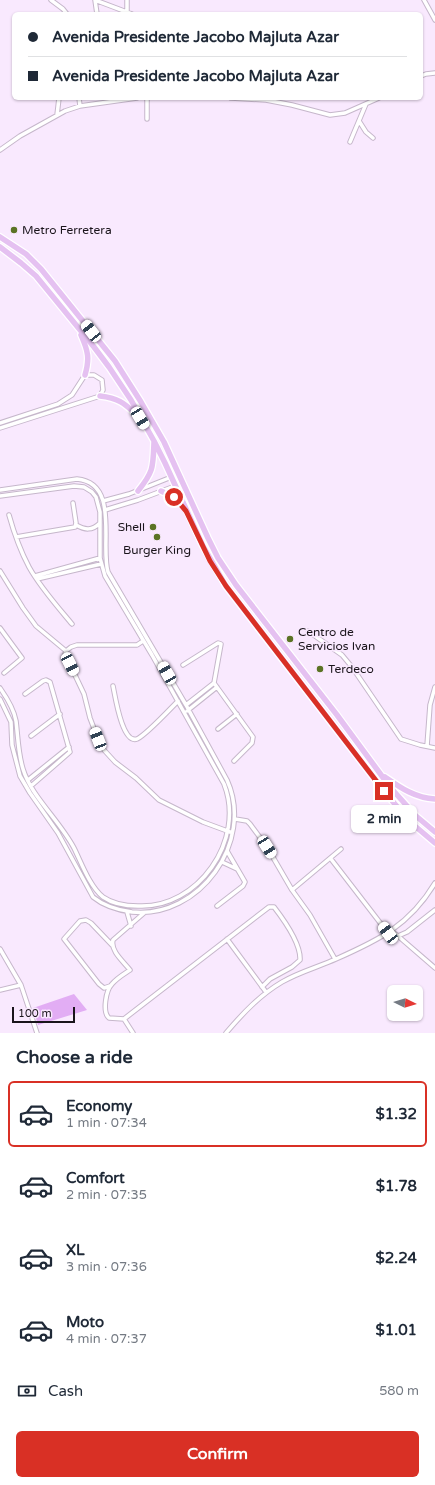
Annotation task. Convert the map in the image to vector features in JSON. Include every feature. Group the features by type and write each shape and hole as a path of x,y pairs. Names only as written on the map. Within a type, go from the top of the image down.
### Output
{"main road":[{"path":"0,237 26,254 41,270 115,361 164,442 208,538 218,558 232,580 403,803 435,832"},
{"path":"0,247 36,276 109,367 131,400 154,441 210,561 226,586 384,791 409,821 435,843"},
{"path":"78,329 89,359 85,376"},
{"path":"100,396 117,399 125,404 140,418"},
{"path":"138,491 148,479 153,468 154,441"},
{"path":"161,491 174,497 186,511"},
{"path":"381,774 405,790 414,794 435,799"}],"street":[{"path":"51,0 65,12"},
{"path":"95,0 125,12"},
{"path":"95,0 97,12"},
{"path":"127,0 127,12"},
{"path":"424,0 435,20"},
{"path":"423,75 435,73"},
{"path":"57,114 59,100"},
{"path":"79,100 80,106"},
{"path":"0,150 57,114 80,106 122,100"},
{"path":"147,100 147,119"},
{"path":"266,100 330,115 345,113 374,100"},
{"path":"350,142 366,104"},
{"path":"360,121 366,132 373,138"},
{"path":"0,423 58,404 72,395 85,376 94,375 102,380 103,390 100,396 0,428"},
{"path":"98,503 129,495 179,474"},
{"path":"0,490 63,481 82,480 96,488 104,501 106,563 108,572 186,705 233,792 235,819 215,863 205,877 191,889 174,899 159,905 147,907 127,906 102,896 97,891 64,831 28,780 23,769 18,749 14,713 7,698 0,688"},
{"path":"100,512 182,483"},
{"path":"0,496 74,486 84,487 92,492 98,503 100,512 100,558 105,576 112,590 144,641 228,793 230,832 227,851 222,862 211,878 188,898 167,909 144,913 128,912 107,906 93,897 58,833 26,788 20,776 12,745 11,722 0,698"},
{"path":"129,495 131,502"},
{"path":"73,503 76,525"},
{"path":"9,515 23,554 36,577 72,624"},
{"path":"76,525 82,528 93,529 100,523"},
{"path":"16,537 72,528 76,525"},
{"path":"36,577 100,558"},
{"path":"36,577 101,564"},
{"path":"0,571 36,626 66,651 65,654 84,694 90,718 98,739 107,754 136,778 159,800 203,822 230,832"},
{"path":"1,630 22,658 4,673"},
{"path":"308,630 342,655 352,667 401,739 435,748"},
{"path":"66,651 77,645 137,645 144,641"},
{"path":"183,665 218,643 221,644 214,683 186,705"},
{"path":"25,694 43,681 48,681 52,684 70,752 31,786"},
{"path":"214,683 253,737 253,741 234,761"},
{"path":"113,686 123,727 127,735 133,739 136,739 149,730 178,701"},
{"path":"184,713 217,687"},
{"path":"427,746 430,705 435,687"},
{"path":"31,736 60,714"},
{"path":"218,729 237,714"},
{"path":"28,780 69,747"},
{"path":"235,819 247,821 267,847 292,890 310,915 335,959"},
{"path":"292,890 331,859 341,849"},
{"path":"217,906 243,886 245,882 227,851"},
{"path":"331,859 390,932 398,936 435,968"},
{"path":"222,862 238,869"},
{"path":"226,1033 238,1018 266,992 283,981 335,959 390,932 418,908 435,882"},
{"path":"110,986 105,1007 106,1015 110,1018 124,1019 269,907 274,908 279,914 301,952 300,960 292,967 270,979 262,986"},
{"path":"398,936 407,932 435,910"},
{"path":"128,912 131,926"},
{"path":"112,945 113,940 131,926 144,913"},
{"path":"86,920 91,923 112,945 113,949 130,970 110,986 104,988 99,984 64,939 80,922 86,920"},
{"path":"227,939 266,992"},
{"path":"0,949 21,985 37,1033"},
{"path":"0,990 21,985"},
{"path":"124,1019 133,1033"}],"shaded area":[{"path":"74,994 87,1010 38,1025 33,1008"}],"place":[{"name":"Metro Ferretera","path":"14,230"},
{"name":"Shell","path":"153,527"},
{"name":"Burger King","path":"157,537"},
{"name":"Centro de Servicios Ivan","path":"290,639"},
{"name":"Terdeco","path":"320,669"}],"route":[{"path":"174,497 186,511 210,561 226,586 384,791"}]}
